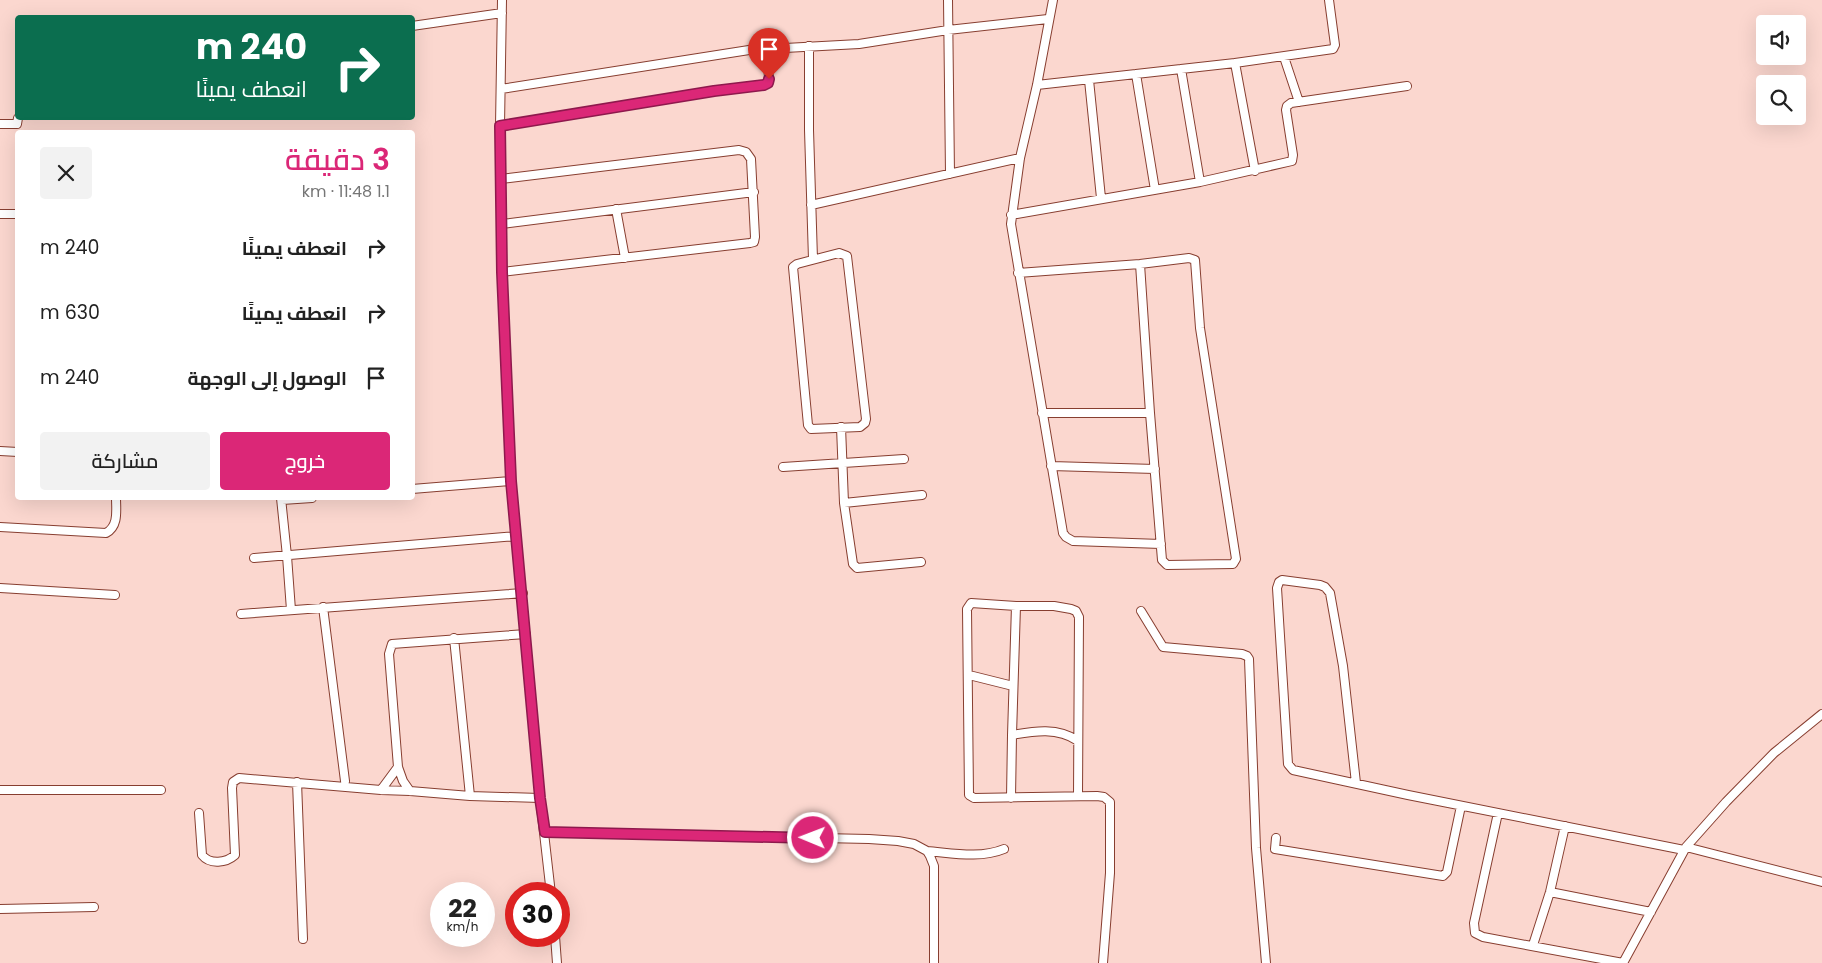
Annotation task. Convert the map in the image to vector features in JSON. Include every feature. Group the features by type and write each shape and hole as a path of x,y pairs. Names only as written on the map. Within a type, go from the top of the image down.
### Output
{"street":[{"path":"502,0 500,126 502,272 511,481 523,593 540,798 550,882"},
{"path":"948,0 950,174"},
{"path":"1053,0 1037,86 1020,158 1011,215 1018,273 1063,533 1073,541 1161,544"},
{"path":"1037,86 1284,57 1333,49 1335,45 1329,0"},
{"path":"415,26 502,13"},
{"path":"501,89 711,55 767,48 859,44 948,30 1048,19"},
{"path":"809,46 813,259"},
{"path":"500,126 704,92 764,85 768,83 769,79 767,48"},
{"path":"1284,57 1299,102"},
{"path":"1235,63 1256,171"},
{"path":"1181,69 1200,182"},
{"path":"1136,74 1155,190"},
{"path":"1089,80 1101,198"},
{"path":"1011,215 1200,182 1256,171 1292,161 1294,156 1286,110 1287,106 1292,103 1407,86"},
{"path":"0,124 17,124 18,120"},
{"path":"501,178 738,150 746,152 751,159 754,192 754,242 502,272"},
{"path":"811,205 1020,158"},
{"path":"502,224 616,208 754,192"},
{"path":"616,208 625,258"},
{"path":"0,214 15,214"},
{"path":"839,253 847,256 866,419 862,426 812,429 808,425 793,267 813,259 839,253"},
{"path":"1018,273 1140,264 1189,258 1195,260 1200,328 1236,559 1233,564 1167,565 1162,560 1140,264"},
{"path":"1042,413 1150,413"},
{"path":"841,427 844,463 844,503 854,566 857,568 921,562"},
{"path":"0,451 15,452"},
{"path":"783,467 904,459"},
{"path":"1051,466 1155,468"},
{"path":"415,489 511,481"},
{"path":"844,503 922,495"},
{"path":"0,527 106,532 112,529 116,522 116,500"},
{"path":"281,500 291,610"},
{"path":"254,558 516,536"},
{"path":"1356,783 1343,666 1330,594 1325,587 1320,585 1282,580 1277,588 1288,764 1293,770 1461,806 1685,849 1822,882"},
{"path":"0,588 115,595"},
{"path":"241,614 523,593"},
{"path":"1078,796 1079,617 1076,611 1054,606 972,603 967,610 969,795 974,798 1097,796 1104,797 1110,802 1110,873 1103,963"},
{"path":"1012,798 1016,606"},
{"path":"323,607 345,782"},
{"path":"1141,610 1163,647 1242,654 1249,659 1256,848 1266,963"},
{"path":"410,791 403,781 398,767 389,654 392,644 396,642 526,634"},
{"path":"454,638 470,796"},
{"path":"969,675 1013,686"},
{"path":"1498,813 1474,930 1477,935 1623,963 1685,849 1720,808 1774,753 1822,714"},
{"path":"1012,735 1031,732 1057,732 1078,741"},
{"path":"381,790 398,767"},
{"path":"199,813 204,858 209,861 228,860 235,855 232,788 235,780 239,778 470,796 540,798"},
{"path":"297,782 303,939"},
{"path":"0,790 160,790"},
{"path":"1276,838 1275,849 1443,876 1447,872 1461,806"},
{"path":"1533,945 1550,892 1565,826"},
{"path":"545,832 869,839 914,844 927,851 984,854 1004,849"},
{"path":"927,851 934,866 934,963"},
{"path":"1550,892 1651,912"},
{"path":"0,909 94,906"},
{"path":"556,947 557,963"}],"route":[{"path":"769,79 768,83 764,85 714,91 500,126 502,272 511,481 523,593 540,798 545,832 813,838"}]}
